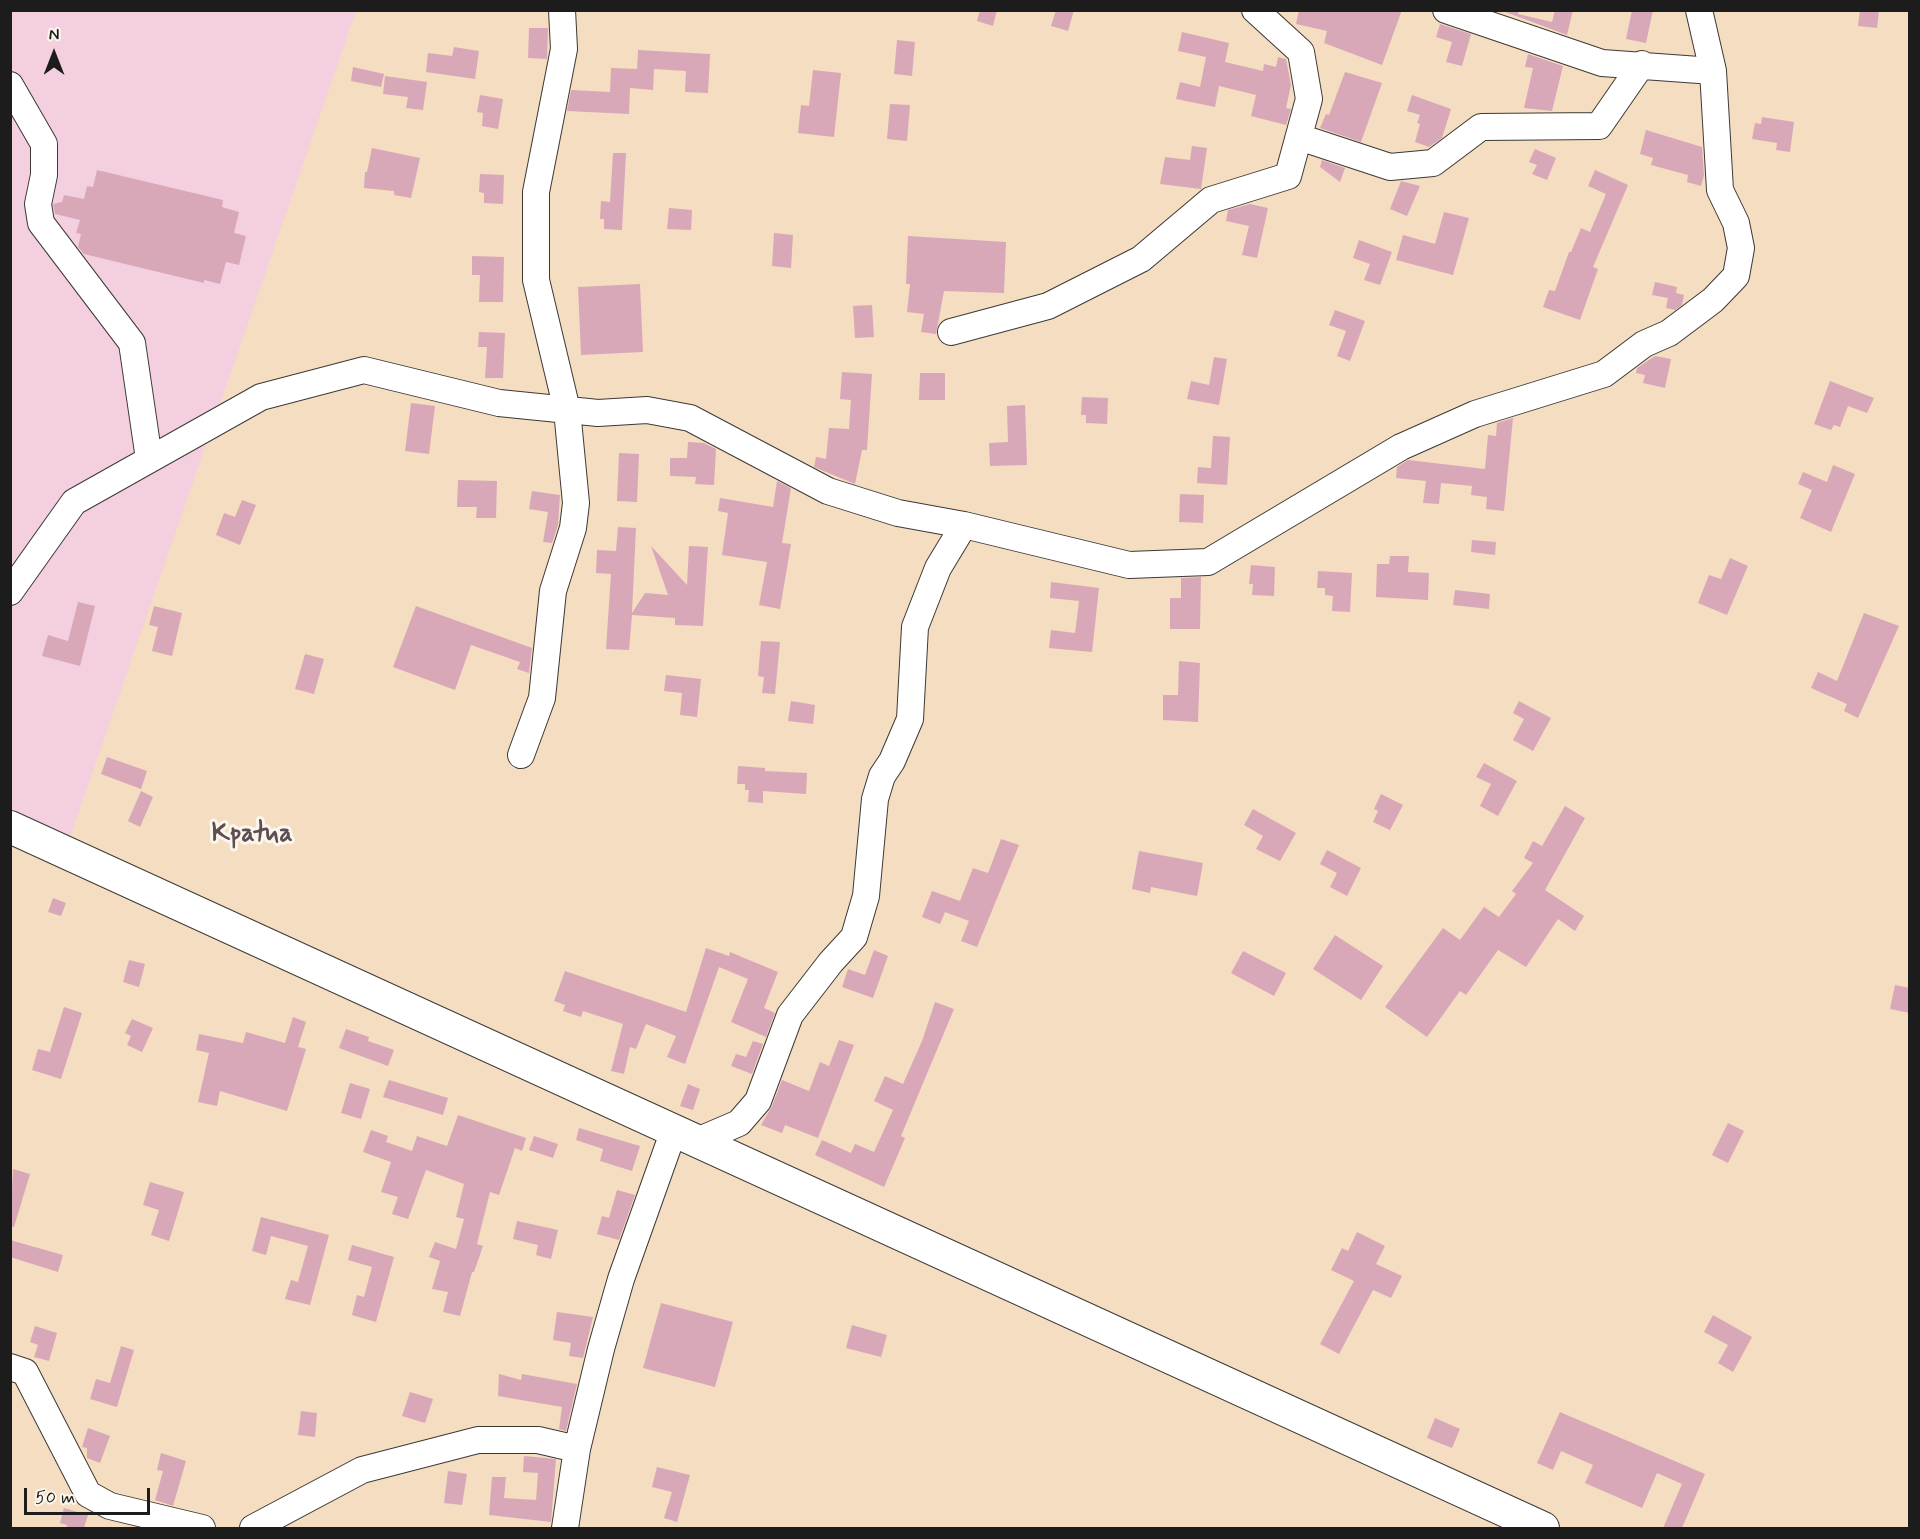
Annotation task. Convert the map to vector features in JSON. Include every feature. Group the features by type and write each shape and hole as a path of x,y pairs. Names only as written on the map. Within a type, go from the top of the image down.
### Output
{"main road":[{"path":"10,827 1543,1528"}],"street":[{"path":"521,755 543,698 553,591 573,528 576,503 567,410 536,280 536,192 564,49 562,10"},
{"path":"951,332 1048,306 1142,259 1211,200 1288,176 1309,99 1301,52 1256,10"},
{"path":"1446,10 1602,63 1642,64 1713,71"},
{"path":"10,592 74,502 261,397 364,370 499,403 598,413 647,410 690,418 828,491 898,513 964,525 1129,565 1208,562 1401,447 1475,414 1604,374 1644,344 1669,333 1713,300 1736,276 1741,248 1736,223 1720,190 1713,71 1699,10"},
{"path":"1299,137 1390,167 1433,164 1481,127 1599,126 1642,64"},
{"path":"10,85 45,144 44,176 38,204 41,223 132,344 149,459"},
{"path":"565,1528 577,1449 621,1279 686,1135 739,1123 758,1101 790,1015 831,962 854,937 866,896 875,799 882,776 892,761 910,720 915,627 938,568 964,525"},
{"path":"10,1367 25,1372 88,1494 110,1506 202,1528"},
{"path":"253,1528 362,1470 478,1440 538,1440 577,1449"}],"shaded area":[{"path":"10,11 356,11 69,840 11,812"}],"building":[{"path":"980,10 997,10 993,26 977,21"},
{"path":"1056,10 1074,10 1068,31 1051,26"},
{"path":"1299,10 1402,10 1382,65 1324,43 1327,31 1296,24"},
{"path":"1500,10 1519,10 1518,14 1552,22 1555,10 1573,10 1567,35"},
{"path":"1632,10 1653,10 1646,43 1626,39"},
{"path":"1860,10 1879,10 1877,28 1858,26"},
{"path":"1440,24 1471,34 1462,66 1446,62 1452,42 1436,37"},
{"path":"529,28 548,28 547,59 528,58"},
{"path":"1182,32 1229,43 1225,62 1263,71 1264,64 1276,67 1278,57 1286,59 1291,85 1286,108 1291,109 1286,125 1251,116 1256,95 1219,86 1215,107 1176,99 1180,82 1200,87 1206,57 1178,51"},
{"path":"897,40 915,42 912,76 894,74"},
{"path":"454,47 479,51 475,79 426,72 428,53 452,56"},
{"path":"638,50 710,54 708,93 685,92 686,71 654,69 653,90 630,88 629,114 567,111 571,90 610,92 611,68 637,69"},
{"path":"1528,54 1563,66 1552,111 1524,108 1533,68 1525,67"},
{"path":"353,67 384,74 381,87 351,81"},
{"path":"813,70 841,73 834,137 798,133 801,105 809,106"},
{"path":"1345,72 1382,83 1361,142 1320,128 1326,114 1329,115"},
{"path":"385,76 427,82 423,110 406,108 408,97 383,94"},
{"path":"480,95 503,99 498,129 482,126 483,113 477,112"},
{"path":"1412,95 1451,109 1442,138 1429,147 1415,142 1420,115 1407,111"},
{"path":"890,104 910,105 907,141 887,139"},
{"path":"1762,117 1794,122 1790,152 1776,150 1777,143 1752,139 1755,123 1761,124"},
{"path":"1646,130 1702,147 1704,175 1701,186 1687,182 1688,175 1651,165 1653,158 1640,154"},
{"path":"1192,146 1207,148 1201,189 1160,184 1165,157 1190,160"},
{"path":"372,148 420,158 411,198 394,195 394,191 364,188 365,172 367,172"},
{"path":"1535,149 1556,158 1547,180 1532,174 1537,165 1529,162"},
{"path":"613,153 626,153 622,230 604,229 604,219 600,219 601,201 610,202"},
{"path":"1322,160 1345,168 1340,182 1320,167"},
{"path":"97,170 223,200 222,207 239,212 234,233 246,236 239,265 226,262 220,284 204,280 204,283 84,254 78,247 81,234 76,233 80,220 55,214 53,204 62,202 64,195 84,199 87,186 93,187"},
{"path":"1595,170 1628,185 1593,267 1598,269 1580,320 1543,307 1549,290 1555,291 1569,252 1581,228 1590,232 1606,194 1588,186"},
{"path":"480,174 504,175 503,204 484,203 484,193 479,192"},
{"path":"1401,181 1420,186 1407,216 1390,209"},
{"path":"1250,204 1268,208 1257,258 1242,255 1249,226 1226,221 1228,210"},
{"path":"669,208 692,210 691,230 667,229"},
{"path":"1444,212 1469,218 1453,275 1396,260 1403,235 1435,244"},
{"path":"774,233 793,235 791,268 772,266"},
{"path":"908,236 1006,242 1004,293 944,291 936,334 921,332 924,314 907,312 910,284 906,284"},
{"path":"1359,240 1392,252 1380,285 1364,280 1370,264 1353,258"},
{"path":"472,256 504,257 503,302 479,302 480,275 472,275"},
{"path":"1655,282 1677,287 1676,293 1684,295 1682,305 1675,310 1666,308 1668,298 1652,295"},
{"path":"640,284 643,352 581,355 578,287"},
{"path":"872,305 874,337 855,338 853,306"},
{"path":"1335,310 1365,321 1350,361 1337,356 1346,331 1329,325"},
{"path":"479,332 505,333 503,378 485,378 487,347 478,347"},
{"path":"1655,356 1671,359 1665,388 1643,383 1645,375 1636,373 1637,368"},
{"path":"1214,357 1227,359 1219,405 1187,399 1191,381 1209,385"},
{"path":"842,372 872,374 867,450 862,450 855,484 814,467 816,457 826,459 829,428 849,429 851,400 840,399"},
{"path":"920,373 945,373 945,400 919,400"},
{"path":"1830,381 1874,398 1867,413 1848,406 1840,427 1834,425 1831,430 1814,424"},
{"path":"1082,397 1108,398 1107,424 1086,423 1086,415 1081,415"},
{"path":"411,403 435,406 429,454 405,451"},
{"path":"1025,405 1027,465 990,466 989,443 1008,442 1007,406"},
{"path":"1513,418 1504,511 1486,509 1487,497 1471,495 1472,486 1441,483 1439,504 1423,503 1426,481 1396,478 1397,467 1408,460 1485,469 1488,435 1496,436 1497,423"},
{"path":"1213,436 1230,437 1227,485 1197,483 1198,467 1211,468"},
{"path":"688,442 704,443 716,449 714,485 695,484 696,477 670,476 670,458 687,458"},
{"path":"619,453 639,454 637,502 617,501"},
{"path":"1833,465 1855,474 1831,532 1800,518 1812,490 1798,484 1803,472 1827,482"},
{"path":"458,480 497,481 496,518 476,518 477,507 457,507"},
{"path":"777,481 791,488 782,543 791,544 780,609 759,605 767,562 722,555 728,513 718,511 720,498 773,507"},
{"path":"532,491 560,495 558,525 552,543 543,542 548,512 529,509"},
{"path":"1180,494 1204,495 1203,523 1179,522"},
{"path":"242,500 256,505 240,545 216,535 224,513 235,517"},
{"path":"618,527 636,528 632,613 645,593 668,595 651,546 687,585 689,546 708,547 703,626 675,625 675,618 632,615 629,650 606,649 611,574 596,573 597,550 616,551"},
{"path":"1472,540 1496,542 1495,555 1471,552"},
{"path":"1390,556 1409,556 1408,572 1429,573 1428,600 1376,597 1377,564 1389,564"},
{"path":"1730,558 1748,566 1727,615 1698,603 1709,575 1721,579"},
{"path":"1251,565 1275,567 1274,596 1252,595 1253,584 1249,584"},
{"path":"1318,571 1352,573 1350,612 1332,611 1333,596 1325,595 1325,588 1317,588"},
{"path":"1201,577 1200,629 1170,629 1170,598 1181,598 1181,578"},
{"path":"1051,582 1099,588 1092,652 1049,648 1051,630 1075,633 1079,601 1050,598"},
{"path":"1455,590 1490,594 1489,609 1453,605"},
{"path":"78,602 95,606 80,666 42,656 48,635 68,641"},
{"path":"154,606 182,613 172,656 152,651 158,627 149,625"},
{"path":"416,606 532,648 529,673 517,669 520,662 471,645 455,690 393,667"},
{"path":"1864,613 1899,626 1858,718 1844,711 1847,704 1811,688 1818,672 1837,681"},
{"path":"761,641 780,642 775,694 762,693 764,677 758,676"},
{"path":"305,654 324,659 314,694 295,689"},
{"path":"1179,661 1200,663 1198,722 1163,720 1163,695 1178,695"},
{"path":"666,675 701,679 697,717 680,715 682,693 664,691"},
{"path":"791,701 815,705 813,724 788,721"},
{"path":"1519,701 1551,718 1533,751 1513,740 1524,719 1513,713"},
{"path":"107,757 147,771 141,789 101,774"},
{"path":"1484,763 1517,781 1498,816 1480,806 1491,784 1476,777"},
{"path":"738,766 765,768 765,771 807,773 806,794 763,791 763,803 748,802 749,790 745,790 745,784 737,784"},
{"path":"141,791 153,797 140,827 128,821"},
{"path":"1381,794 1403,805 1390,830 1373,822 1378,811 1374,809"},
{"path":"1565,806 1585,818 1545,890 1584,916 1575,931 1558,919 1526,967 1498,950 1466,995 1460,991 1427,1037 1385,1007 1443,928 1460,940 1484,907 1499,917 1516,894 1512,891 1533,863 1524,858 1533,841 1542,846"},
{"path":"1253,809 1296,833 1280,861 1256,849 1263,836 1244,825"},
{"path":"1001,839 1019,845 977,947 961,941 969,921 945,912 940,924 922,917 932,891 960,901 973,868 988,873"},
{"path":"1327,850 1361,868 1347,896 1330,887 1337,873 1320,864"},
{"path":"1139,851 1203,863 1197,896 1151,887 1150,893 1132,889"},
{"path":"53,898 66,903 61,916 48,912"},
{"path":"1335,935 1383,966 1361,1000 1313,969"},
{"path":"706,948 729,956 730,952 778,972 764,1008 775,1013 766,1037 731,1022 748,979 719,967 685,1064 667,1057 676,1036 646,1024 636,1049 630,1047 624,1074 611,1071 623,1024 583,1011 581,1017 563,1011 565,1005 554,1001 565,971 686,1012"},
{"path":"874,950 888,956 873,998 842,987 848,969 865,975"},
{"path":"1243,951 1286,973 1274,996 1231,973"},
{"path":"129,960 145,964 139,987 123,982"},
{"path":"1895,985 1910,988 1910,1013 1890,1009"},
{"path":"935,1002 954,1009 901,1136 905,1138 884,1187 815,1155 822,1140 851,1153 855,1144 874,1152 893,1110 874,1101 885,1076 903,1084 922,1041"},
{"path":"64,1007 82,1013 61,1079 32,1070 38,1049 50,1052"},
{"path":"293,1017 306,1022 298,1047 306,1049 287,1111 220,1091 217,1106 198,1102 209,1053 196,1050 199,1034 243,1043 246,1032 285,1043"},
{"path":"132,1019 153,1028 142,1052 127,1045 131,1036 125,1033"},
{"path":"346,1029 369,1037 368,1041 394,1050 388,1066 339,1048"},
{"path":"839,1040 854,1045 818,1138 785,1125 782,1133 761,1125 772,1106 782,1080 809,1091 820,1062 829,1066"},
{"path":"753,1041 763,1044 752,1074 731,1066 736,1054 746,1057"},
{"path":"389,1080 448,1098 443,1115 383,1097"},
{"path":"350,1083 370,1089 361,1119 341,1113"},
{"path":"688,1084 700,1089 693,1110 680,1106"},
{"path":"458,1115 526,1138 522,1151 515,1148 499,1195 490,1192 477,1244 483,1246 474,1272 472,1272 460,1316 443,1312 448,1292 432,1289 440,1261 429,1257 435,1242 456,1249 464,1219 456,1217 464,1184 426,1170 408,1219 392,1214 398,1197 381,1192 391,1162 363,1152 371,1130 388,1136 386,1142 412,1151 417,1136 447,1146"},
{"path":"1728,1123 1744,1131 1728,1163 1712,1155"},
{"path":"579,1128 640,1146 632,1171 600,1161 603,1149 576,1140"},
{"path":"534,1136 558,1144 553,1158 529,1150"},
{"path":"13,1169 30,1174 14,1227 10,1226"},
{"path":"150,1182 184,1192 169,1241 151,1235 159,1210 143,1205"},
{"path":"617,1190 635,1195 619,1240 597,1234 602,1216 609,1218"},
{"path":"261,1217 329,1235 310,1305 285,1299 291,1280 298,1282 308,1246 271,1236 266,1255 252,1251"},
{"path":"517,1221 558,1230 551,1259 536,1255 538,1245 513,1239"},
{"path":"1357,1232 1385,1246 1376,1264 1402,1276 1391,1298 1373,1290 1339,1354 1320,1344 1354,1281 1331,1270 1342,1248 1348,1251"},
{"path":"10,1240 63,1255 58,1272 10,1257"},
{"path":"352,1245 394,1257 376,1322 352,1315 357,1295 364,1297 372,1267 348,1260"},
{"path":"661,1303 733,1322 715,1387 643,1368"},
{"path":"557,1312 593,1317 583,1358 569,1356 571,1343 553,1340"},
{"path":"1713,1315 1752,1337 1733,1372 1718,1363 1728,1345 1704,1332"},
{"path":"852,1325 887,1335 881,1357 846,1348"},
{"path":"35,1326 57,1333 49,1361 34,1357 38,1345 30,1342"},
{"path":"121,1346 134,1350 117,1407 90,1399 96,1379 110,1383"},
{"path":"499,1374 521,1380 522,1374 577,1384 566,1431 559,1429 562,1407 498,1396"},
{"path":"410,1392 433,1399 425,1423 402,1416"},
{"path":"301,1411 317,1413 315,1437 298,1435"},
{"path":"1560,1412 1705,1474 1682,1528 1663,1528 1682,1484 1657,1473 1642,1508 1585,1483 1593,1465 1561,1451 1553,1470 1537,1463"},
{"path":"1435,1418 1460,1429 1452,1448 1427,1438"},
{"path":"88,1428 110,1436 100,1463 87,1458 87,1448 82,1447"},
{"path":"161,1453 186,1461 173,1506 155,1500 163,1471 157,1470"},
{"path":"524,1456 556,1459 551,1522 489,1515 492,1477 506,1477 504,1498 536,1500 538,1473 523,1472"},
{"path":"657,1467 690,1475 677,1522 664,1518 672,1492 652,1487"},
{"path":"448,1471 467,1474 462,1505 444,1503"},
{"path":"64,1508 88,1515 84,1528 66,1528 67,1525 60,1523"}],"district":[{"name":"Kpatua","path":"252,836"}]}
